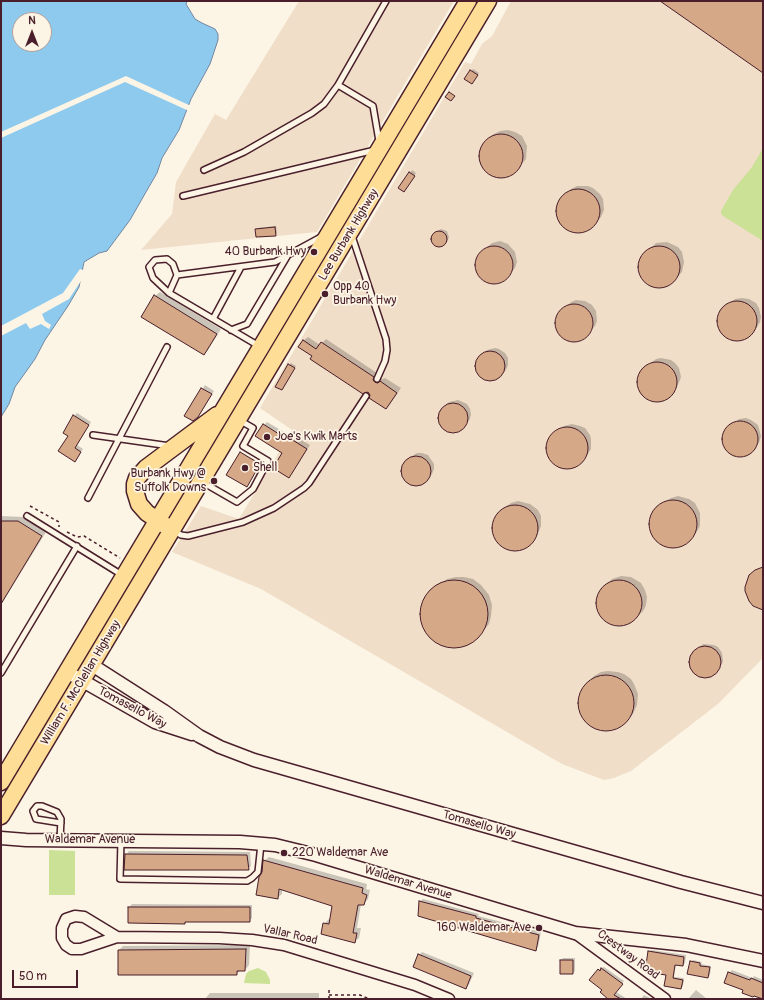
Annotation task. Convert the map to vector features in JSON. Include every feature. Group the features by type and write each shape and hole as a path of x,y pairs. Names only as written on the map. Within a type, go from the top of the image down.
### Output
{"highway":[{"name":"Lee Burbank Highway","path":"143,546 468,1"},
{"name":"Lee Burbank Highway","path":"160,550 488,1"},
{"path":"172,530 147,513 139,504 134,492 138,476 223,411"},
{"name":"William F. McClellan Highway","path":"1,782 143,546"},
{"name":"William F. McClellan Highway","path":"1,816 160,550"}],"street":[{"name":"Tomasello Way","path":"92,665 164,711 199,736"},
{"name":"Tomasello Way","path":"67,672 155,722 199,736 231,752 270,766 674,880 763,903"},
{"name":"Waldemar Avenue","path":"1,838 20,840 121,840 262,843 291,848 316,855 575,933 686,945 736,954 763,961"},
{"name":"Vallar Road","path":"117,937 84,917 75,916 66,920 62,928 62,938 66,945 76,950 117,937 219,938 273,943 352,965 449,999"},
{"name":"Crestway Road","path":"575,933 665,999"}],"lane":[{"path":"204,170 244,152 312,113 324,104 338,85 386,1"},
{"path":"183,196 381,149 373,106 338,85"},
{"path":"177,275 275,262 331,231"},
{"path":"350,232 386,339 387,350 385,361 377,379"},
{"path":"231,330 247,324 288,255"},
{"path":"169,292 177,275 173,264 167,259 155,260 149,267 153,278 169,292 262,348"},
{"path":"213,319 242,267"},
{"path":"88,498 168,347"},
{"path":"172,530 181,535 188,536 243,522 270,510 304,488 309,483 366,396"},
{"path":"201,481 237,502 253,488 268,461 242,446 253,428 239,419"},
{"path":"93,435 175,447"},
{"path":"27,516 124,576"},
{"path":"1,673 76,546"},
{"path":"60,840 61,823 61,819 57,812 42,806 36,806 33,811 36,819 61,823"},
{"path":"121,840 120,880 247,880 252,878 258,872 262,843"}],"path":[{"path":"30,506 60,522 58,527 77,537 84,536 123,560"},
{"path":"328,999 329,987"},
{"path":"329,995 360,995 369,999"}],"shaded area":[{"path":"299,1 454,1 317,232 141,250 172,214 176,182 215,114 226,120"},
{"path":"511,1 763,1 763,658 718,704 631,771 614,778 604,780 562,764 261,589 172,552 201,506 239,519 292,430 260,408 465,62 471,64 482,44 492,36"}],"green space":[{"path":"763,148 763,241 723,216 721,211 733,190 752,167"},
{"path":"49,850 75,851 75,895 49,895"},
{"path":"258,968 266,972 270,980 270,984 244,983 246,974 249,971"}],"water":[{"path":"1,1 187,1 186,4 195,19 215,29 218,34 218,40 210,64 191,99 179,130 162,158 157,173 130,220 107,251 99,253 84,262 79,287 45,340 35,359 15,387 9,404 1,417"}],"pier":[{"path":"126,76 191,106 189,111 125,82 1,138 1,132"},
{"path":"86,266 83,278 69,299 42,314 45,321 51,325 49,329 41,324 30,329 26,323 1,336 1,326 63,293 80,269 83,270"}],"building":[{"path":"660,1 763,1 763,73"},
{"path":"470,70 478,75 472,84 464,79"},
{"path":"449,92 455,96 451,101 445,97"},
{"path":"497,134 505,134 510,135 517,140 522,147 522,165 517,172 510,177 497,178 489,175 482,168 479,160 479,152 482,144 489,137"},
{"path":"409,172 415,176 404,192 398,188"},
{"path":"574,189 582,189 594,195 600,207 600,215 594,227 582,233 574,233 562,227 556,215 556,207 562,195"},
{"path":"275,227 276,236 256,237 255,229"},
{"path":"436,231 442,231 447,236 445,245 442,247 436,247 431,242 431,236"},
{"path":"490,246 498,246 505,249 510,254 513,265 510,276 505,281 498,284 490,284 483,281 478,276 475,269 475,261 478,254 483,249"},
{"path":"655,246 663,246 674,252 680,263 680,271 674,282 663,288 655,288 644,282 638,271 638,263 644,252"},
{"path":"154,295 217,334 204,355 141,317"},
{"path":"737,301 745,303 751,307 755,313 757,321 755,329 751,335 745,339 737,341 729,339 723,335 719,329 717,321 719,313 723,307 729,303"},
{"path":"574,304 584,307 590,313 593,323 590,333 584,339 574,342 564,339 558,333 555,323 558,313 564,307"},
{"path":"303,340 316,349 321,342 374,377 373,380 375,382 378,383 380,381 397,393 386,409 369,398 370,395 368,392 363,394 310,359 312,356 298,347"},
{"path":"490,351 501,355 505,366 501,377 490,381 479,377 475,366 479,355"},
{"path":"657,362 671,368 677,382 671,396 657,402 643,396 637,382 643,368"},
{"path":"288,364 295,368 282,390 275,387"},
{"path":"201,388 212,394 198,417 193,421 184,416"},
{"path":"453,403 464,407 468,418 464,429 453,433 442,429 438,418 442,407"},
{"path":"73,415 89,425 75,448 81,452 75,462 58,451 68,436 63,433"},
{"path":"740,421 753,426 758,439 753,452 740,457 727,452 722,439 727,426"},
{"path":"263,424 290,441 291,439 307,449 289,478 273,468 282,453 255,436"},
{"path":"567,427 582,433 588,448 582,463 567,469 552,463 546,448 552,433"},
{"path":"240,452 260,464 247,487 226,475"},
{"path":"416,456 427,460 431,471 427,482 416,486 405,482 401,471 405,460"},
{"path":"673,500 682,502 690,507 695,515 697,524 695,533 690,541 682,546 673,548 664,546 656,541 651,533 649,524 651,515 656,507 664,502"},
{"path":"515,505 528,509 534,515 538,528 534,541 528,547 515,551 502,547 496,541 492,528 496,515 502,509"},
{"path":"1,521 18,521 42,536 1,604"},
{"path":"763,567 763,610 753,606 749,601 745,587 749,575 755,570"},
{"path":"454,580 467,583 478,590 485,601 488,614 485,627 478,638 467,645 454,648 441,645 430,638 423,627 420,614 423,601 430,590 441,583"},
{"path":"614,580 624,580 636,586 641,594 641,612 636,620 628,625 614,626 606,623 599,616 596,608 596,598 599,590 606,583"},
{"path":"705,646 714,649 718,653 721,662 718,671 714,675 705,678 696,675 692,671 689,662 692,653 696,649"},
{"path":"600,675 612,675 626,683 634,697 632,714 626,723 612,731 600,731 590,726 583,719 578,709 578,697 583,687 590,680"},
{"path":"125,854 247,855 249,870 124,870"},
{"path":"263,860 363,888 362,893 367,895 364,905 358,905 353,933 357,933 355,943 321,934 323,923 329,924 332,906 279,889 278,899 256,895 259,877 262,872"},
{"path":"419,901 539,935 536,951 418,916"},
{"path":"128,907 250,907 250,922 185,922 185,924 128,923"},
{"path":"246,949 245,971 237,971 237,975 118,975 118,950"},
{"path":"648,951 684,957 683,966 675,965 673,978 683,980 681,989 664,986 666,975 645,972"},
{"path":"418,954 471,976 466,989 413,967"},
{"path":"560,960 573,960 573,974 560,974"},
{"path":"690,961 700,963 700,966 710,967 708,978 687,974"},
{"path":"601,968 623,984 614,995 621,999 608,999 600,992 602,990 589,980 598,969 600,971"},
{"path":"728,972 763,983 763,999 742,993 743,990 724,983"}],"place":[{"name":"40 Burbank Hwy","path":"314,252"},
{"name":"Opp 40 Burbank Hwy","path":"325,294"},
{"name":"Joe's Kwik Marts","path":"267,437"},
{"name":"Shell","path":"245,468"},
{"name":"Burbank Hwy @ Suffolk Downs","path":"214,481"},
{"name":"220 Waldemar Ave","path":"284,853"},
{"name":"160 Waldemar Ave","path":"539,928"}]}
